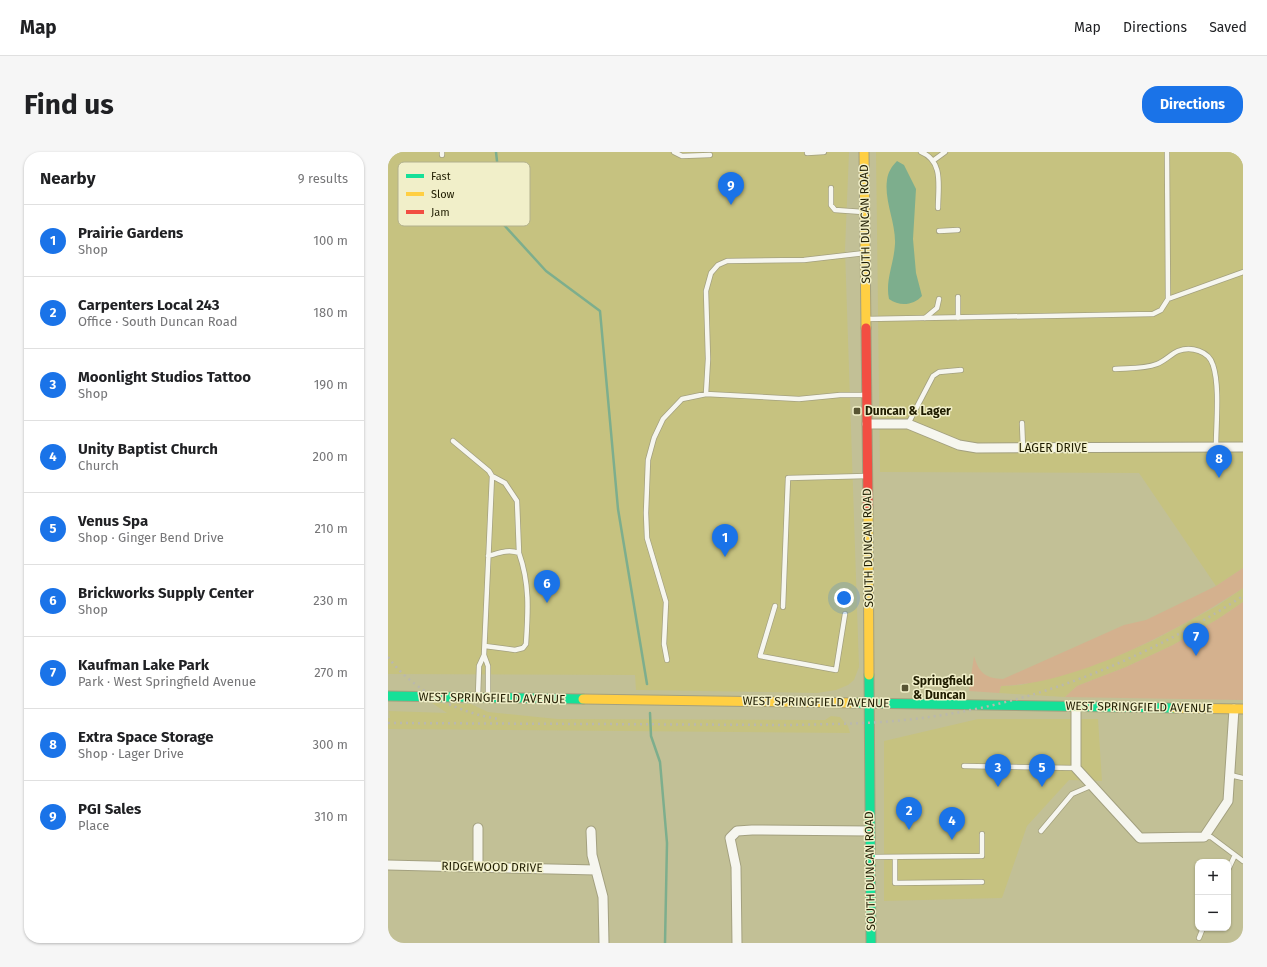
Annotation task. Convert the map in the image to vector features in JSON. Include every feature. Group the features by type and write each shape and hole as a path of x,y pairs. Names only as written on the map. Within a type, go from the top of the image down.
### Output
{"main road":[{"name":"SOUTH DUNCAN ROAD","path":"864,152 870,702 870,943"},
{"name":"WEST SPRINGFIELD AVENUE","path":"388,696 870,702 1238,709"}],"street":[{"name":"LAGER DRIVE","path":"867,424 908,424 959,446 977,448 1243,447"},
{"path":"1076,706 1076,768 1140,838 1204,838 1228,801 1238,709"},
{"path":"478,828 478,867"},
{"path":"591,831 592,855 603,897 604,943"},
{"path":"737,943 736,868 730,838 737,831 869,831"},
{"name":"RIDGEWOOD DRIVE","path":"388,866 596,870"}],"lane":[{"path":"674,152 682,156 710,155"},
{"path":"807,153 824,152"},
{"path":"921,152 934,160 938,168 938,208"},
{"path":"934,160 946,152"},
{"path":"866,319 1146,315 1153,314 1161,310 1168,299 1167,152"},
{"path":"831,188 831,205 835,210 865,212"},
{"path":"938,231 958,230"},
{"path":"706,394 708,359 706,291 711,273 718,264 727,261 804,260 865,253"},
{"path":"1168,299 1243,272"},
{"path":"958,297 958,318"},
{"path":"925,318 937,308 939,299"},
{"path":"1115,369 1140,368 1156,365 1178,351 1186,349 1197,350 1206,354 1213,364 1216,385 1216,447"},
{"path":"908,424 933,376 939,372 960,370"},
{"path":"668,660 664,644 666,602 647,538 648,460 654,438 662,420 682,399 706,394 799,399 840,395 867,395"},
{"path":"1022,423 1023,448"},
{"path":"453,441 489,471 492,476 505,483 517,501 519,553 528,582 526,644 523,648 516,650 485,646"},
{"path":"478,697 479,666 484,655 485,646 492,476"},
{"path":"784,607 788,478 868,476"},
{"path":"488,556 503,551 513,551 519,553"},
{"path":"775,606 760,656 836,670 845,614"},
{"path":"484,655 488,666 488,698"},
{"path":"964,766 1076,768"},
{"path":"1230,775 1243,778"},
{"path":"1041,831 1072,794 1093,785"},
{"path":"870,857 982,856 982,834"},
{"path":"1204,838 1211,837 1243,861"},
{"path":"1231,864 1235,855"},
{"path":"895,857 896,883 982,882"},
{"path":"1199,938 1202,931"}],"shaded area":[{"path":"388,152 849,152 845,250 859,667 854,680 848,685 836,690 817,693 636,690 635,675 388,674"},
{"path":"876,152 1243,152 1243,568 1216,586 1139,473 880,472"},
{"path":"897,161 904,165 916,189 913,239 916,273 922,296 919,299 907,304 893,302 889,299 888,292 895,236 887,196 887,180 890,169"},
{"path":"1243,568 1243,588 1189,621 1127,652 1062,676 1031,683 1001,686 999,693 969,691 974,656 978,667 984,674 1003,679 1124,625 1146,620 1216,586"},
{"path":"1243,588 1243,602 1218,619 1173,645 1126,667 1077,686 1065,697 999,693 1001,686 1021,685 1075,671 1122,654 1154,640 1217,606"},
{"path":"1243,602 1243,700 1065,697 1077,686 1126,667 1173,645 1218,619"},
{"path":"432,703 471,704 488,712 557,719 825,720 831,716 840,717 848,726 850,733 388,729 388,718 390,718 389,711 447,713"},
{"path":"978,719 1098,719 1102,781 1069,780 1027,826 1002,898 884,901 884,741"}],"waterway":[{"path":"496,152 497,162"},
{"path":"505,226 546,271 600,311 618,509 647,684"},
{"path":"650,713 651,736 660,762 667,843 665,943"}],"railway":[{"path":"388,723 788,725 871,723 921,718 1006,702 1048,690 1089,675 1129,659 1168,640 1243,596"},
{"path":"388,657 398,669 423,690 452,706 468,712 499,719"}],"traffic: fast":[{"path":"869,675 871,943"},
{"path":"388,696 583,699"},
{"path":"856,703 1175,708"}],"traffic: slow":[{"path":"864,152 866,328"},
{"path":"868,507 869,675"},
{"path":"583,699 856,703"},
{"path":"1175,708 1243,709"}],"traffic: jam":[{"path":"866,328 868,507"}],"place":[{"name":"PGI Sales","path":"731,205"},
{"name":"Duncan & Lager","path":"857,411"},
{"name":"Extra Space Storage","path":"1219,478"},
{"name":"Prairie Gardens","path":"725,557"},
{"name":"Brickworks Supply Center","path":"547,603"},
{"name":"Kaufman Lake Park","path":"1196,656"},
{"name":"Springfield & Duncan","path":"905,688"},
{"name":"Moonlight Studios Tattoo","path":"998,787"},
{"name":"Venus Spa","path":"1042,787"},
{"name":"Carpenters Local 243","path":"909,830"},
{"name":"Unity Baptist Church","path":"952,840"}]}
